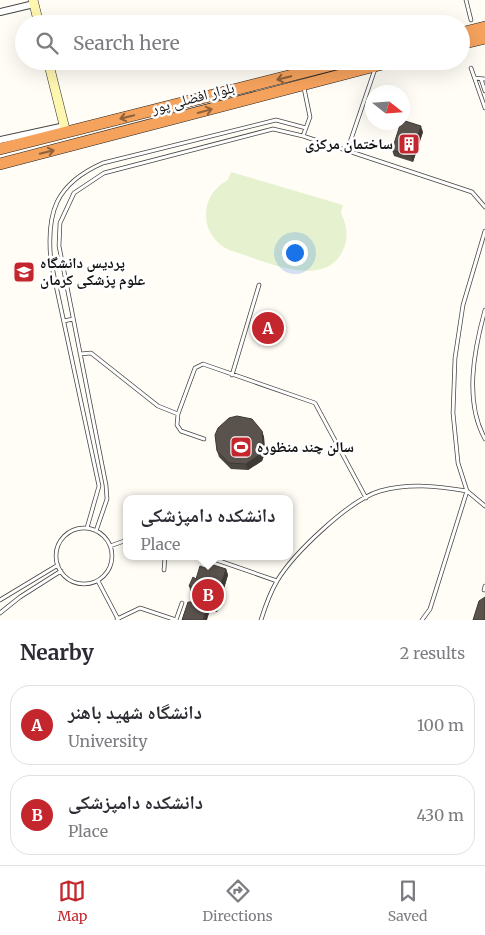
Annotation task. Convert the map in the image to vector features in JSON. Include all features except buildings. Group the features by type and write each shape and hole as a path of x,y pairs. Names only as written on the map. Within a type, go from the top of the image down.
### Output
{"highway":[{"path":"470,31 485,27"},
{"path":"470,42 485,38"},
{"name":"بلوار افضلی پور","path":"0,149 66,129 311,70"},
{"name":"بلوار افضلی پور","path":"0,164 361,70"}],"street":[{"path":"0,12 33,2 37,15"},
{"path":"0,140 66,129 50,70"}],"lane":[{"path":"466,0 470,15"},
{"path":"470,16 471,20"},
{"path":"471,68 485,108"},
{"path":"347,151 375,70"},
{"path":"475,78 483,79 485,91"},
{"path":"303,136 310,117 304,85"},
{"path":"87,528 99,486 51,262 50,223 58,200 78,177 103,163 276,120 306,128"},
{"path":"96,531 107,499 106,485 59,246 59,234 66,208 74,193 84,184 104,173 273,130 303,136 472,192 485,207"},
{"path":"485,231 463,305 455,358 454,422 458,463 467,491 485,506"},
{"path":"232,375 259,285"},
{"path":"485,310 479,334 473,404 477,425 485,439"},
{"path":"64,321 73,319"},
{"path":"80,354 91,353 158,406 178,414"},
{"path":"204,439 181,431 177,425 178,414 198,364 203,364 315,404 366,498"},
{"path":"293,560 318,534 350,508 378,492 404,486 424,486 467,491"},
{"path":"422,620 430,609 467,491"},
{"path":"87,528 96,531 102,534 110,546 111,566 106,574 98,581 82,584 66,578 58,565 58,547 63,539 78,529 87,528"},
{"path":"110,546 123,541"},
{"path":"164,570 165,560"},
{"path":"217,560 277,581"},
{"path":"261,620 277,581 293,560"},
{"path":"0,600 58,565"},
{"path":"0,613 20,597 61,571"},
{"path":"98,581 118,620 140,608 176,620 182,603"}],"green space":[{"path":"231,172 343,205 341,213 345,222 347,236 343,250 334,262 322,269 308,271 292,269 232,251 221,245 213,237 208,227 206,217 207,206 211,196 218,187 228,180"}],"place":[{"name":"ساختمان مرکزی","path":"409,144"},
{"name":"پردیس دانشگاه علوم پزشکی کرمان","path":"24,272"},
{"name":"دانشگاه شهید باهنر","path":"268,328"},
{"name":"سالن چند منظوره","path":"241,447"},
{"name":"دانشکده دامپزشکی","path":"208,595"}]}
